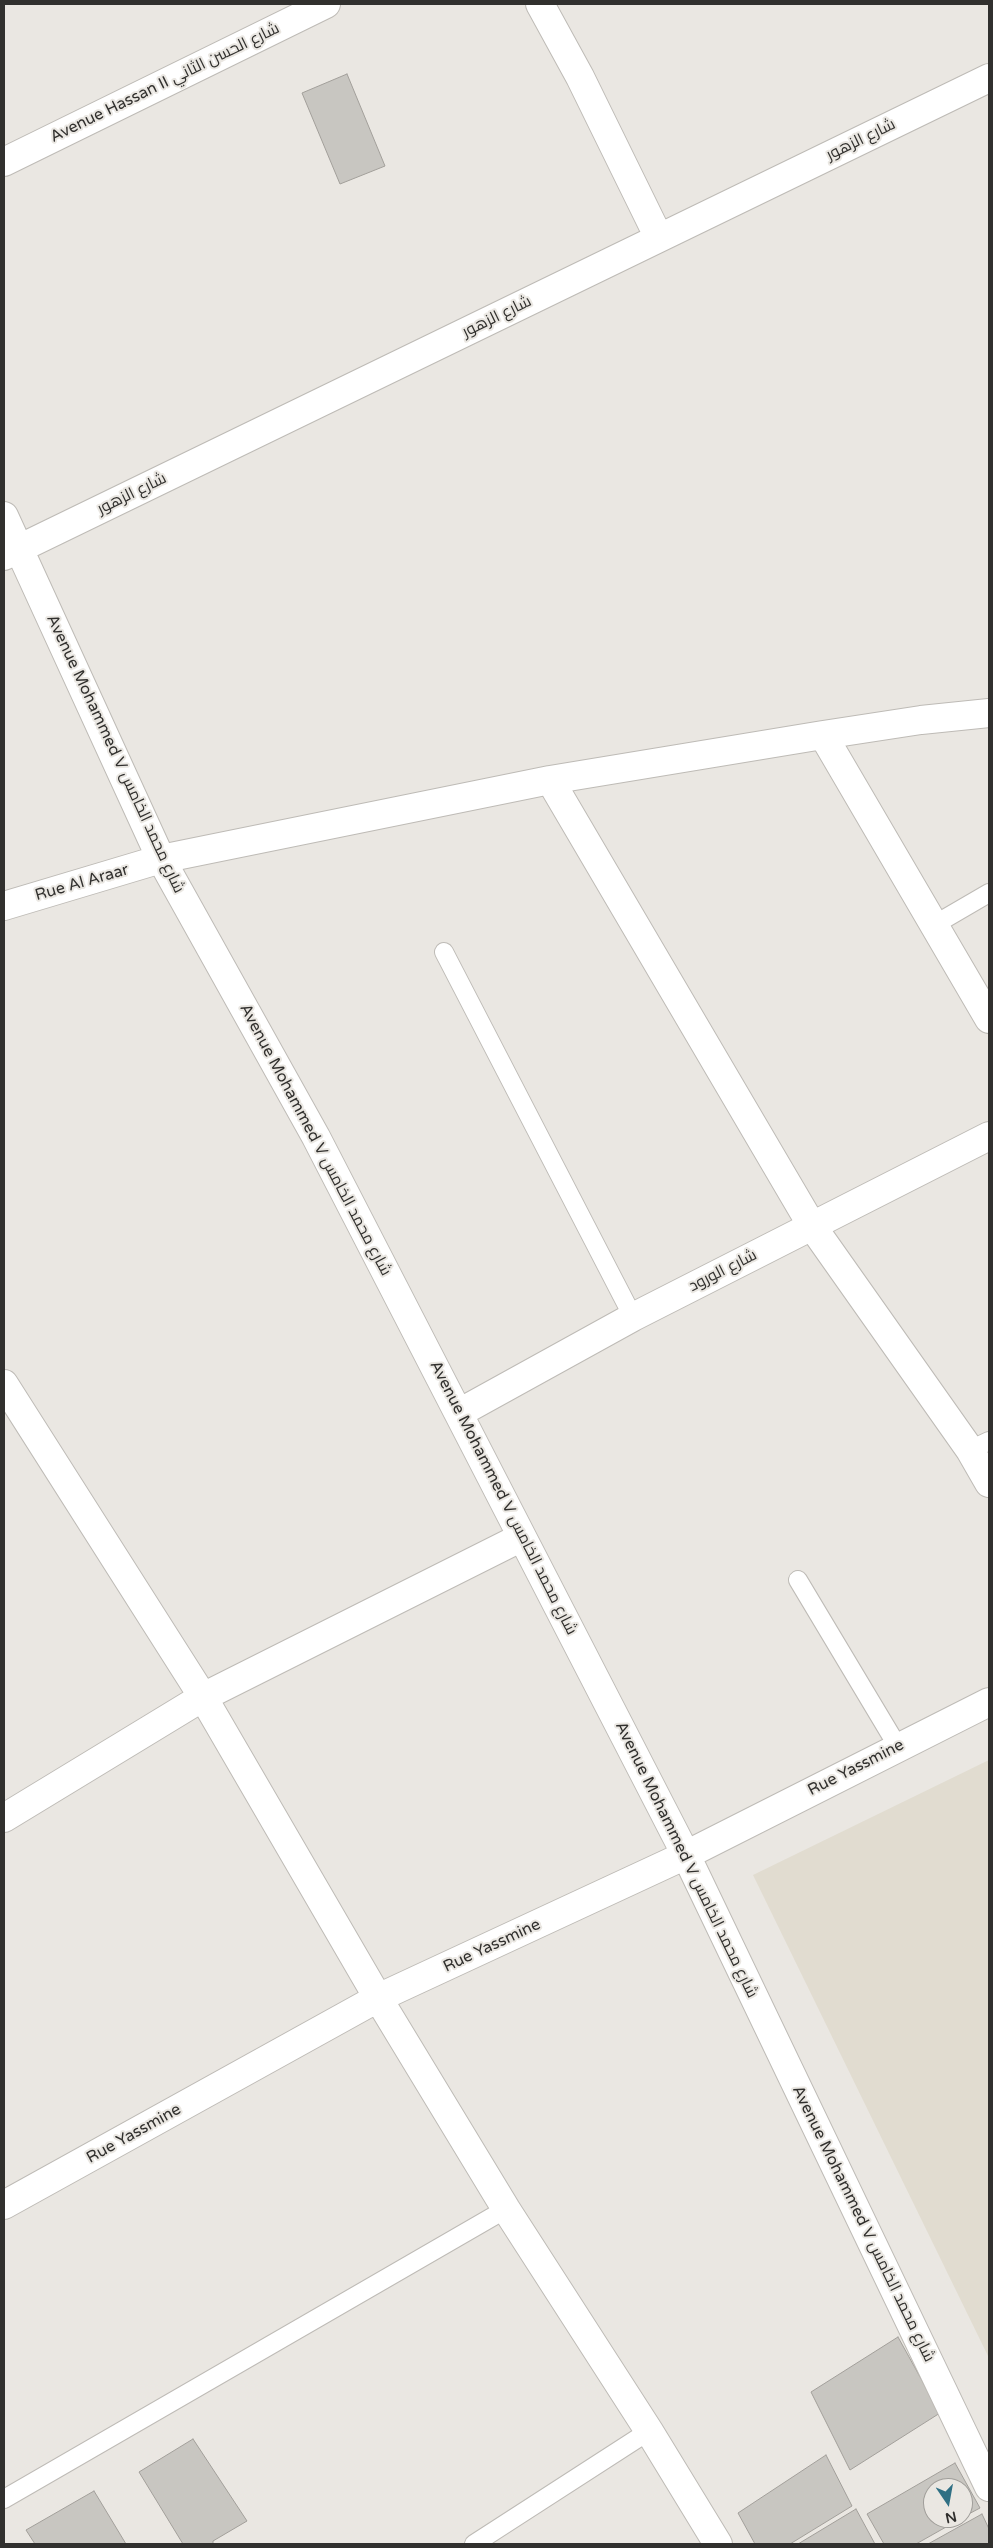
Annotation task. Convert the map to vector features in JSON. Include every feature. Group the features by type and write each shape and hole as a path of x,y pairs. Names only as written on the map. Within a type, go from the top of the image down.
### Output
{"street":[{"name":"Avenue Hassan II شارع الحسن الثاني","path":"4,162 326,4"},
{"path":"540,4 584,86 659,238"},
{"name":"شارع الزهور","path":"12,553 989,78"},
{"name":"Avenue Mohammed V شارع محمد الخامس","path":"4,516 12,553 161,859 316,1137 686,1856 989,2488"},
{"name":"Rue Al Araar","path":"4,906 161,859 550,780 921,720 989,713"},
{"path":"823,735 989,1018"},
{"path":"550,780 812,1226 980,1446 989,1483"},
{"name":"شارع الورود","path":"459,1413 632,1317 989,1136"},
{"path":"4,1384 203,1697 378,1998 506,2209 649,2431 718,2544"},
{"path":"4,1818 203,1697 522,1537"},
{"name":"Rue Yassmine","path":"4,2206 378,1998 686,1856 989,1702"}],"lane":[{"path":"934,925 989,893"},
{"path":"444,952 632,1317"},
{"path":"798,1580 898,1747"},
{"path":"4,2499 506,2209"},
{"path":"474,2544 649,2431"}],"shaded area":[{"path":"989,1760 989,2358 753,1875"}],"building":[{"path":"347,74 385,166 340,184 302,93"},
{"path":"898,2337 940,2413 850,2470 811,2392"},
{"path":"193,2439 247,2521 213,2541 213,2544 183,2544 139,2472"},
{"path":"826,2455 852,2506 790,2544 755,2544 738,2513"},
{"path":"955,2463 963,2478 929,2478"},
{"path":"923,2482 923,2528 944,2528 916,2544 884,2544 867,2514"},
{"path":"94,2491 126,2544 35,2544 26,2530"},
{"path":"973,2495 980,2508 973,2512"},
{"path":"856,2509 875,2544 798,2544"},
{"path":"982,2514 989,2529 989,2544 928,2544 957,2528 973,2528 973,2519"}]}
